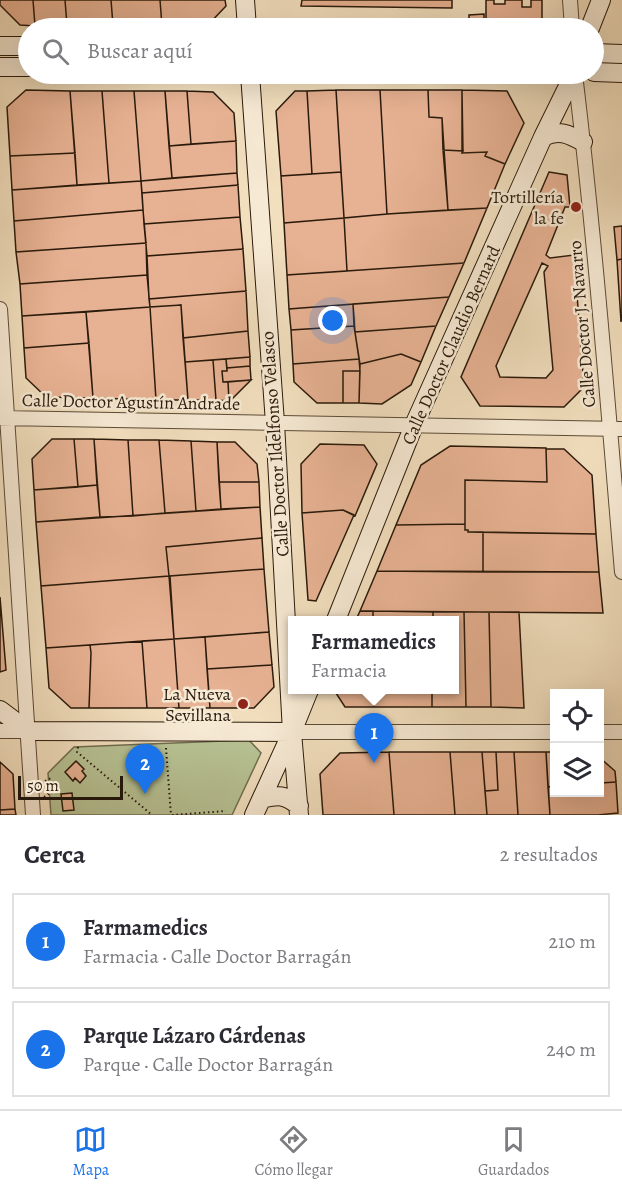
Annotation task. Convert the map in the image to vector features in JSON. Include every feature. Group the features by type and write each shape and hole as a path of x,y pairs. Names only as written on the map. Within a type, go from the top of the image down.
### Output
{"street":[{"path":"245,0 246,18"},
{"path":"570,0 571,18"},
{"path":"594,18 601,0"},
{"path":"0,46 18,46"},
{"path":"604,53 622,54"},
{"path":"0,67 18,67"},
{"path":"604,72 622,73"},
{"name":"Calle Doctor Ildelfonso Velasco","path":"251,84 275,423 288,659"},
{"name":"Calle Doctor Claudio Bernard","path":"338,616 414,425 543,137 570,84"},
{"name":"Calle Doctor J. Navarro","path":"576,84 616,429 622,572"},
{"path":"543,137 553,133 565,133 583,142"},
{"path":"0,309 4,418 33,815"},
{"name":"Calle Doctor Agustín Andrade","path":"4,418 616,429"},
{"name":"Calle Doctor Ildelfonso Velasco","path":"290,694 299,810"},
{"path":"258,807 307,694"},
{"path":"0,710 28,731"},
{"path":"0,731 550,732"},
{"path":"604,732 622,732"},
{"path":"258,807 278,796 292,800 299,810"}],"path":[{"path":"166,748 171,815 226,812"},
{"path":"77,752 152,815"}],"green space":[{"path":"249,740 261,753 232,815 51,815 48,773 74,747"}],"building":[{"path":"0,0 33,0 34,18 18,18 18,23 0,5"},
{"path":"33,0 65,0 66,18 34,18"},
{"path":"65,0 111,0 112,18 66,18"},
{"path":"111,0 160,0 161,18 112,18"},
{"path":"160,0 225,0 226,6 215,18 161,18"},
{"path":"302,0 452,0 452,8 301,6"},
{"path":"486,0 494,0 494,4 505,4 505,0 522,0 522,7 531,7 531,0 542,0 542,18 486,18"},
{"path":"484,14 484,18 469,18 469,15"},
{"path":"26,90 70,91 75,153 10,156 7,107"},
{"path":"336,90 380,90 387,214 344,218"},
{"path":"336,90 341,172 312,174 307,91"},
{"path":"380,90 428,90 429,117 442,118 448,210 387,214"},
{"path":"428,90 462,90 463,151 443,150 442,118 429,117"},
{"path":"462,90 507,91 524,123 505,164 485,156 487,152 462,153"},
{"path":"70,91 102,91 109,183 77,185"},
{"path":"102,91 134,91 141,181 109,183"},
{"path":"134,91 165,91 172,178 141,181"},
{"path":"165,91 187,91 191,144 169,146"},
{"path":"187,91 213,92 234,113 236,141 191,144"},
{"path":"295,91 307,91 312,174 281,176 276,111"},
{"path":"236,141 237,173 172,178 169,146"},
{"path":"443,150 463,151 462,153 487,152 485,156 505,164 487,208 448,210"},
{"path":"75,153 77,185 12,190 10,156"},
{"path":"341,172 344,218 284,223 281,176"},
{"path":"549,172 567,175 570,207 565,207 546,255 550,258 574,255 584,387 564,407 480,406 461,377","holes":["542,263 548,266 544,272 553,370 546,378 500,377 496,366"]},
{"path":"237,173 238,185 142,193 141,181"},
{"path":"141,181 143,210 14,221 12,190"},
{"path":"238,185 240,217 144,224 142,193"},
{"path":"487,208 464,263 347,271 344,218"},
{"path":"143,210 146,243 16,252 14,221"},
{"path":"240,217 243,249 147,256 144,224"},
{"path":"344,218 347,271 287,275 284,223"},
{"path":"622,226 622,259 617,260 614,227"},
{"path":"146,243 147,275 20,284 16,252"},
{"path":"243,249 246,291 149,299 147,256"},
{"path":"622,259 622,321 617,260"},
{"path":"464,263 449,297 289,309 287,275"},
{"path":"147,275 150,307 22,316 20,284"},
{"path":"246,291 248,331 183,338 181,305 150,307 149,299"},
{"path":"449,297 436,326 355,332 353,304"},
{"path":"353,304 354,326 291,330 289,309"},
{"path":"181,305 188,400 156,400 150,307"},
{"path":"150,307 156,400 93,398 86,312"},
{"path":"86,312 89,343 24,348 22,316"},
{"path":"354,326 359,359 293,364 291,330"},
{"path":"436,326 421,362 401,354 360,364 355,332"},
{"path":"248,331 250,357 185,362 183,338"},
{"path":"89,343 93,398 46,397 26,378 24,348"},
{"path":"401,354 421,362 411,385 382,404 359,403 360,364"},
{"path":"250,357 250,366 227,368 226,359"},
{"path":"226,359 227,371 222,371 223,382 228,382 229,401 216,400 213,360"},
{"path":"359,359 360,371 343,371 343,403 317,403 294,382 293,364"},
{"path":"213,360 216,400 188,400 185,362"},
{"path":"250,366 251,380 223,382 222,371 227,371 227,368"},
{"path":"343,371 360,371 359,403 343,403"},
{"path":"251,380 230,401 229,401 228,382"},
{"path":"52,439 74,439 78,487 34,490 32,459"},
{"path":"74,439 94,439 97,485 78,487"},
{"path":"94,439 128,440 133,516 100,517"},
{"path":"128,440 159,440 165,513 133,516"},
{"path":"159,440 191,441 196,511 165,513"},
{"path":"191,441 217,442 221,509 196,511"},
{"path":"217,442 235,442 257,464 259,482 219,482"},
{"path":"320,444 364,445 377,464 355,516 343,510 302,513 301,464"},
{"path":"450,446 546,448 547,482 465,480 465,524 396,525 421,465"},
{"path":"546,449 564,449 592,475 596,534 468,532 465,530 465,480 547,482"},
{"path":"219,482 259,482 260,507 221,509"},
{"path":"97,485 100,517 36,522 34,490"},
{"path":"260,507 262,538 166,547 169,576 41,586 36,522"},
{"path":"343,510 354,515 316,601 308,600 302,513"},
{"path":"465,524 465,530 468,532 483,532 483,572 377,571 396,525"},
{"path":"483,532 596,534 599,572 483,572"},
{"path":"262,538 264,569 169,576 166,547"},
{"path":"264,569 269,632 174,639 170,576"},
{"path":"377,571 599,572 603,613 360,611"},
{"path":"169,576 174,639 46,648 41,586"},
{"path":"0,597 6,670 0,672"},
{"path":"360,611 373,611 373,616 358,616"},
{"path":"373,611 433,612 433,616 373,616"},
{"path":"433,612 464,612 466,707 432,707 432,694 459,694 459,616 433,616"},
{"path":"464,612 489,612 491,707 466,707"},
{"path":"489,612 519,612 524,708 491,707"},
{"path":"269,632 272,665 207,669 205,637"},
{"path":"205,637 210,708 179,708 174,639"},
{"path":"174,639 179,708 147,708 142,641"},
{"path":"142,641 147,708 89,708 90,645"},
{"path":"90,645 89,708 71,708 49,688 46,648"},
{"path":"272,665 274,687 254,708 210,708 207,669"},
{"path":"337,694 374,694 374,707 345,707"},
{"path":"374,694 432,694 432,707 374,707"},
{"path":"389,752 450,752 455,815 394,815"},
{"path":"389,752 394,815 323,815 320,774 340,753"},
{"path":"450,752 482,752 487,815 455,815"},
{"path":"482,752 496,752 498,790 485,791"},
{"path":"496,752 514,752 518,815 487,815 485,791 498,790"},
{"path":"514,752 546,752 550,815 518,815"},
{"path":"546,752 550,752 550,787 548,787"},
{"path":"76,761 84,769 82,771 86,776 80,783 75,778 73,781 65,772"},
{"path":"604,761 615,771 616,782 604,783"},
{"path":"0,762 13,774 15,809 0,810"},
{"path":"616,782 618,813 550,815 548,787 550,787 550,797 604,797 604,783"},
{"path":"72,793 74,810 63,811 61,794"},
{"path":"15,809 16,815 0,815 0,810"}],"place":[{"name":"Tortillería la fe","path":"576,207"},
{"name":"La Nueva Sevillana","path":"243,704"},
{"name":"Farmamedics","path":"374,763"},
{"name":"Parque Lázaro Cárdenas","path":"145,794"}]}
